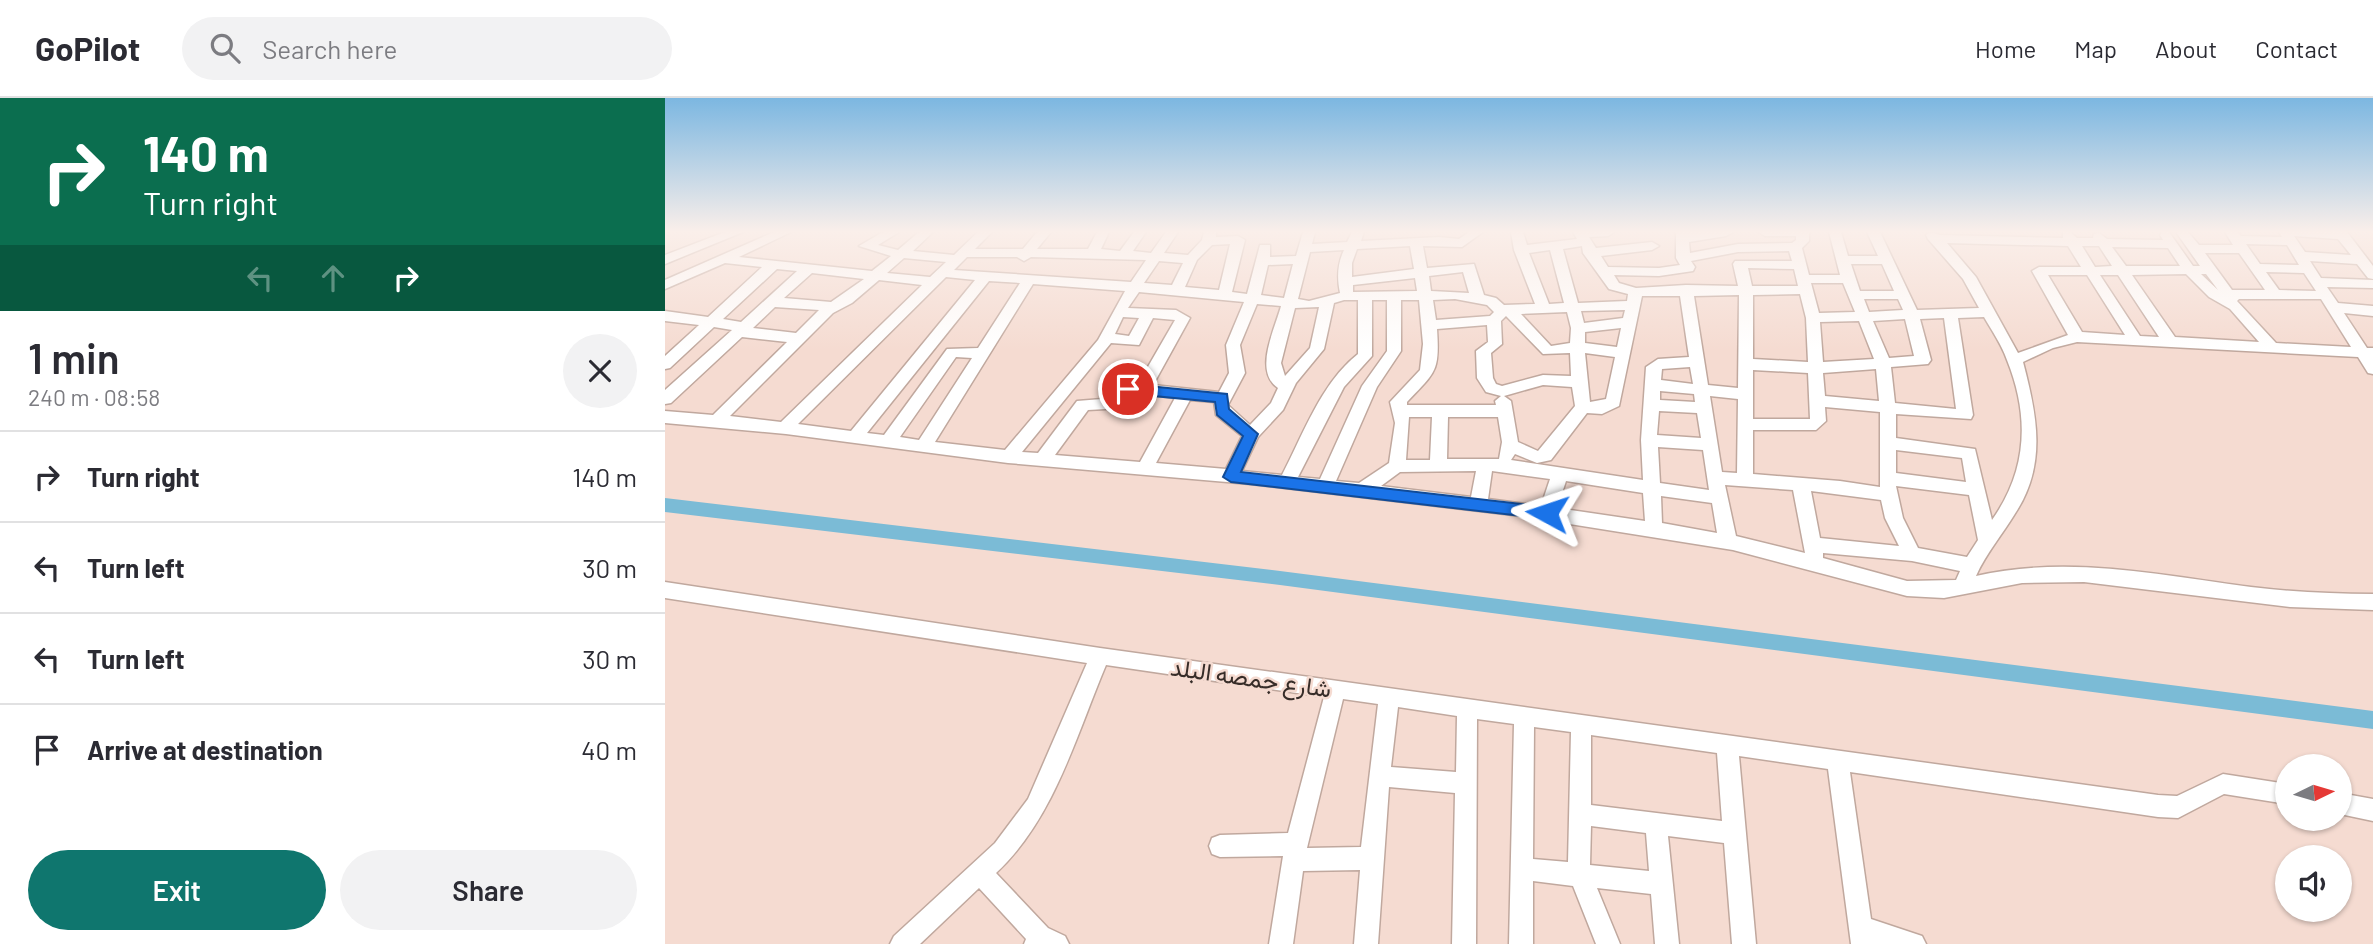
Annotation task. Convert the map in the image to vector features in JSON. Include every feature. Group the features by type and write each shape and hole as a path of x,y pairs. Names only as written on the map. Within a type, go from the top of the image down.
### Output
{"street":[{"path":"665,285 695,271"},
{"path":"665,364 766,271"},
{"path":"665,399 805,271"},
{"path":"823,271 873,276 985,276 1030,279 1225,293 1309,305 1327,303 1346,289 1425,271"},
{"path":"717,420 832,307 847,300 878,271"},
{"path":"785,427 944,271"},
{"path":"1010,278 1014,271"},
{"path":"1056,281 1062,271"},
{"path":"1008,457 1106,337 1118,312 1146,271"},
{"path":"1177,290 1185,271"},
{"path":"1225,293 1230,271"},
{"path":"1251,434 1222,411 1222,398 1237,373 1233,345 1253,297 1259,271"},
{"path":"1287,386 1278,380 1273,368 1288,302 1298,271"},
{"path":"1346,289 1348,271"},
{"path":"1470,271 1477,297"},
{"path":"1529,271 1544,309"},
{"path":"1510,445 1537,457 1545,456 1583,407 1579,382 1578,328 1563,271"},
{"path":"1602,271 1618,289 1634,298"},
{"path":"1630,271 1660,272 1664,291"},
{"path":"1692,271 1705,289"},
{"path":"1742,271 1746,290 1745,481"},
{"path":"1774,271 1803,278 1848,279"},
{"path":"1746,424 1816,425 1813,318 1801,271"},
{"path":"1846,271 1883,362 1888,408 1887,486 1894,518 1912,554"},
{"path":"1745,364 1816,368 1923,360 1912,313 1893,271"},
{"path":"1963,587 1970,565 2016,498 2027,469 2029,423 2015,360 1990,312 1964,271"},
{"path":"2040,271 2038,273 2077,337"},
{"path":"2092,271 2134,338"},
{"path":"2123,271 2169,340"},
{"path":"2191,271 2226,297 2273,292 2317,282 2339,271"},
{"path":"2209,271 2226,297 2271,346"},
{"path":"2258,271 2273,292"},
{"path":"2271,271 2317,282 2373,285"},
{"path":"2311,271 2367,352 2373,369"},
{"path":"1397,466 1403,423 1399,398 1428,370 1426,294 1420,272"},
{"path":"854,438 985,276"},
{"path":"1428,325 1544,309 1574,309 1664,291 1746,290 1803,278"},
{"path":"923,447 981,352 1030,279"},
{"path":"2317,282 2373,311"},
{"path":"1346,289 1365,297 1426,294 1477,297 1494,302 1501,314 1548,351 1579,347 1624,353"},
{"path":"1686,289 1714,478 1728,541"},
{"path":"1325,486 1370,386 1394,351 1394,295"},
{"path":"1854,295 1903,295"},
{"path":"1287,482 1337,385 1350,368 1365,356 1365,297"},
{"path":"1583,407 1611,405 1634,298"},
{"path":"774,302 832,307"},
{"path":"1231,477 1251,434 1277,407 1287,386 1317,349 1327,303"},
{"path":"1118,312 1176,314 1183,318 1143,389"},
{"path":"1817,401 1965,415 1950,312"},
{"path":"1813,318 1990,312"},
{"path":"1134,342 1149,314"},
{"path":"1501,314 1496,342 1483,351 1485,378 1490,388 1501,391 1543,380 1579,382"},
{"path":"665,316 800,338"},
{"path":"1578,328 1629,323"},
{"path":"1106,337 1166,346"},
{"path":"2015,360 2048,345 2077,337 2367,352"},
{"path":"1367,340 1395,339"},
{"path":"927,351 981,352"},
{"path":"887,443 952,352"},
{"path":"1654,529 1649,440 1656,365 1697,362"},
{"path":"1337,385 1370,386"},
{"path":"1654,385 1744,394"},
{"path":"1042,460 1083,405 1106,404 1123,390 1143,389 1222,398"},
{"path":"1478,506 1493,466 1510,445 1501,391"},
{"path":"1145,469 1186,393"},
{"path":"1653,405 1704,408"},
{"path":"1400,411 1504,411"},
{"path":"1438,467 1440,412"},
{"path":"665,417 785,427 887,443 1008,457 1362,490 1547,513 1815,554 1912,554 1970,565"},
{"path":"1649,440 1709,445"},
{"path":"1887,443 1969,453 1987,540"},
{"path":"1362,490 1397,466 1493,466 1719,498"},
{"path":"1547,513 1560,474"},
{"path":"1714,478 1801,486 1975,489"},
{"path":"1801,486 1815,554"},
{"path":"1815,554 1901,589 1943,591 2040,573 2082,574 2303,600 2373,602"},
{"name":"شارع جمصه البلد","path":"665,590 1100,656 2158,806 2178,807 2223,784 2275,792"},
{"path":"905,943 1003,851 1036,806 1100,656"},
{"path":"1281,944 1295,852 1336,689"},
{"path":"1366,944 1389,696"},
{"path":"1464,944 1467,707"},
{"path":"1521,944 1524,716"},
{"path":"1581,724 1579,873 1608,944"},
{"path":"1727,745 1744,944"},
{"path":"1838,761 1862,936 1914,944"},
{"path":"1380,776 1464,783"},
{"path":"2352,806 2373,810"},
{"path":"1580,814 1733,833"},
{"path":"1656,824 1667,944"},
{"path":"1220,846 1372,858"},
{"path":"1524,869 1661,884"},
{"path":"980,872 1044,941"}],"waterway":[{"path":"665,505 1280,578 2373,720"}],"route":[{"path":"1128,389 1222,398 1222,411 1251,434 1231,477 1547,513"}]}
